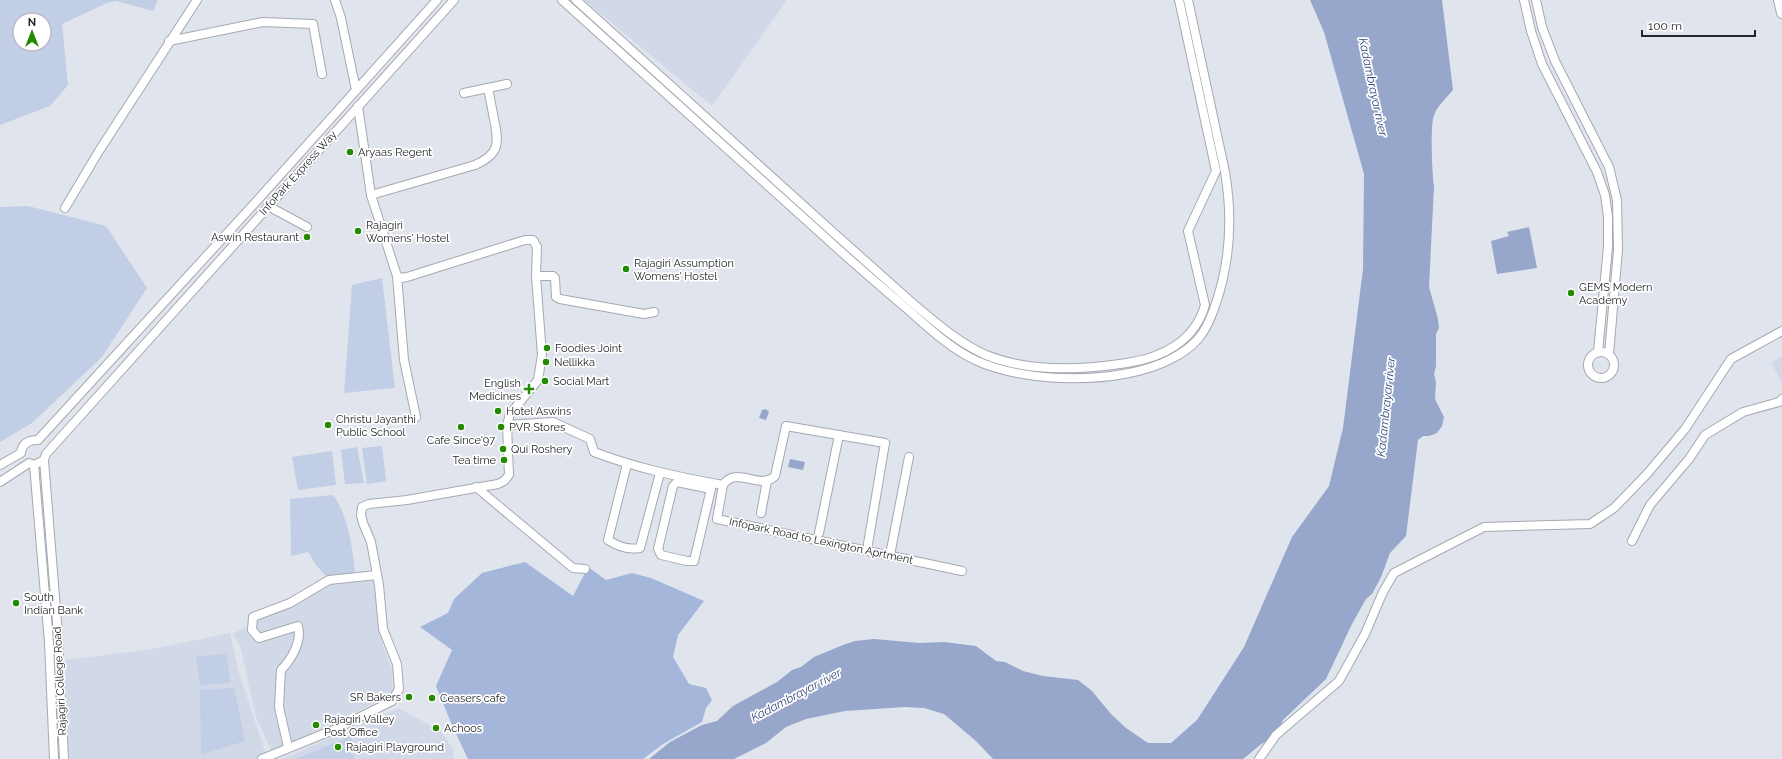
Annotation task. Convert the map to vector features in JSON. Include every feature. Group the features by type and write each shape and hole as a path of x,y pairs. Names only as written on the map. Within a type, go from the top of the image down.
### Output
{"main road":[{"path":"1779,0 1782,13"}],"street":[{"path":"65,208 99,151 197,0"},
{"path":"335,0 341,18 356,90"},
{"name":"InfoPark Express Way","path":"0,465 21,453 24,444 29,441 38,440 254,204 437,0"},
{"name":"InfoPark Express Way","path":"0,482 29,464 34,465 45,457 268,206 454,0"},
{"path":"562,0 862,270 940,338 974,359 1002,370 1020,374 1070,377 1108,375 1136,371 1156,366 1177,356 1197,341 1202,334 1210,321 1217,300 1228,256 1230,227 1229,200 1225,172 1188,0"},
{"path":"576,0 868,264 946,331 967,345 999,360 1022,366 1065,368 1106,366 1134,362 1153,357 1172,348 1190,334 1205,306 1188,231 1216,171 1179,0"},
{"path":"1524,0 1531,31 1542,64 1597,172 1605,195 1608,217 1608,247 1598,352 1590,360 1588,367 1592,374 1598,378 1608,376 1613,370 1614,363 1609,354 1618,250 1617,200 1609,167 1554,61 1542,27 1536,0"},
{"path":"169,41 263,22 313,24 322,74"},
{"path":"464,93 507,84"},
{"path":"371,195 475,165 486,160 493,153 498,143 498,134 488,88"},
{"path":"358,106 371,195 397,276 404,360 416,417"},
{"path":"268,206 307,228"},
{"path":"262,759 288,747 338,728 392,701 399,689 397,664 383,629 377,575 371,542 361,515 362,507 369,504 407,500 498,484 508,477 507,425 510,414 538,380 542,355 536,276 537,247 533,240 525,240 407,277 402,278 397,276"},
{"path":"536,276 553,276 555,278 556,297 560,299 644,314 654,312"},
{"path":"1259,759 1276,735 1339,681 1365,634 1383,592 1394,573 1484,527 1590,524 1614,508 1648,474 1685,429 1732,359 1782,331"},
{"path":"1598,352 1609,354"},
{"path":"1632,541 1650,505 1689,459 1705,436 1742,412 1778,402 1782,399"},
{"path":"507,425 553,422 590,439 594,452 627,464 712,486"},
{"path":"712,486 694,561 687,561 661,554 658,549 673,486 677,482 712,486 723,485 727,479 736,476 767,481 770,480 775,476 786,426 885,443 868,544"},
{"path":"819,533 839,435"},
{"path":"38,440 45,447 45,457"},
{"name":"Rajagiri College Road","path":"45,457 57,622 64,759"},
{"path":"890,555 909,457"},
{"path":"627,464 608,540 616,545 636,549 640,548 660,473"},
{"name":"Rajagiri College Road","path":"34,465 49,642 54,759"},
{"path":"761,513 767,481"},
{"name":"Infopark Road to Lexington Aprtment","path":"723,485 717,519 962,571"},
{"path":"476,487 573,568 585,569"},
{"path":"288,747 279,707 281,670 290,662 300,634 298,626 259,638 252,630 254,617 290,603 329,580 377,575"}],"shaded area":[{"path":"0,0 158,0 153,11 116,1 107,3 62,24 68,85 50,106 0,125"},
{"path":"584,0 787,0 712,106"},
{"path":"28,206 106,226 147,288 102,357 32,423 0,442 0,207"},
{"path":"382,278 395,388 344,393 352,285"},
{"path":"1782,357 1782,383 1771,362"},
{"path":"382,446 386,481 367,484 362,448"},
{"path":"357,447 364,483 345,484 341,450"},
{"path":"332,451 336,485 298,490 292,457"},
{"path":"333,495 346,522 353,554 355,574 327,577 316,565 308,552 291,556 290,499"},
{"path":"525,562 573,596 588,567 606,580 632,573 651,578 704,601 678,635 673,657 689,684 706,688 712,700 706,708 702,722 663,744 643,759 468,759 436,686 452,650 420,627 448,613 454,599 482,573"},
{"path":"359,578 373,581 382,644 392,669 393,694 272,752 256,717 240,645 233,634 327,580"},
{"path":"230,633 239,673 267,757 262,759 69,759 65,660 147,650"},
{"path":"226,654 231,683 200,685 196,657"},
{"path":"234,688 245,741 201,755 200,690"},
{"path":"398,708 441,731 453,750 454,759 282,759"},
{"name":"Rajagiri Playground","path":"351,736 354,759 296,759"}],"water":[{"name":"Kadambrayar river","path":"1310,0 1442,0 1453,90 1435,112 1432,139 1434,186 1429,287 1439,328 1436,334 1436,366 1434,374 1436,382 1435,399 1444,417 1442,426 1437,433 1429,436 1423,436 1418,440 1406,536 1390,553 1381,577 1372,594 1366,599 1352,624 1326,679 1283,720 1276,735 1260,745 1243,759 993,759 976,741 944,714 924,708 905,707 845,711 806,719 786,727 766,743 734,759 649,759 670,742 702,725 717,721 733,706 777,682 792,670 801,667 814,657 855,641 874,639 919,643 944,642 976,646 996,661 1005,662 1023,671 1043,676 1078,680 1092,691 1111,714 1126,728 1148,743 1171,743 1197,720 1244,647 1292,537 1329,486 1343,428 1363,269 1364,174 1324,32"},
{"path":"1529,227 1537,268 1497,274 1491,241 1509,236 1507,232"},
{"path":"766,409 769,412 766,420 759,418 762,410"},
{"path":"790,459 805,462 803,470 788,467"}],"place":[{"name":"Aryaas Regent","path":"350,152"},
{"name":"Rajagiri Womens' Hostel","path":"358,231"},
{"name":"Aswin Restaurant","path":"307,237"},
{"name":"Rajagiri Assumption Womens' Hostel","path":"626,269"},
{"name":"GEMS Modern Academy","path":"1571,293"},
{"name":"Foodies Joint","path":"547,348"},
{"name":"Nellikka","path":"546,362"},
{"name":"Social Mart","path":"545,381"},
{"name":"English Medicines","path":"529,389"},
{"name":"Hotel Aswins","path":"498,411"},
{"name":"Christu Jayanthi Public School","path":"328,425"},
{"name":"Cafe Since'97","path":"461,427"},
{"name":"PVR Stores","path":"501,427"},
{"name":"Qui Roshery","path":"503,449"},
{"name":"Tea time","path":"504,460"},
{"name":"South Indian Bank","path":"16,603"},
{"name":"SR Bakers","path":"409,697"},
{"name":"Ceasers cafe","path":"432,698"},
{"name":"Rajagiri Valley Post Office","path":"316,725"},
{"name":"Achoos","path":"436,728"},
{"name":"Rajagiri Playground","path":"338,747"}]}
